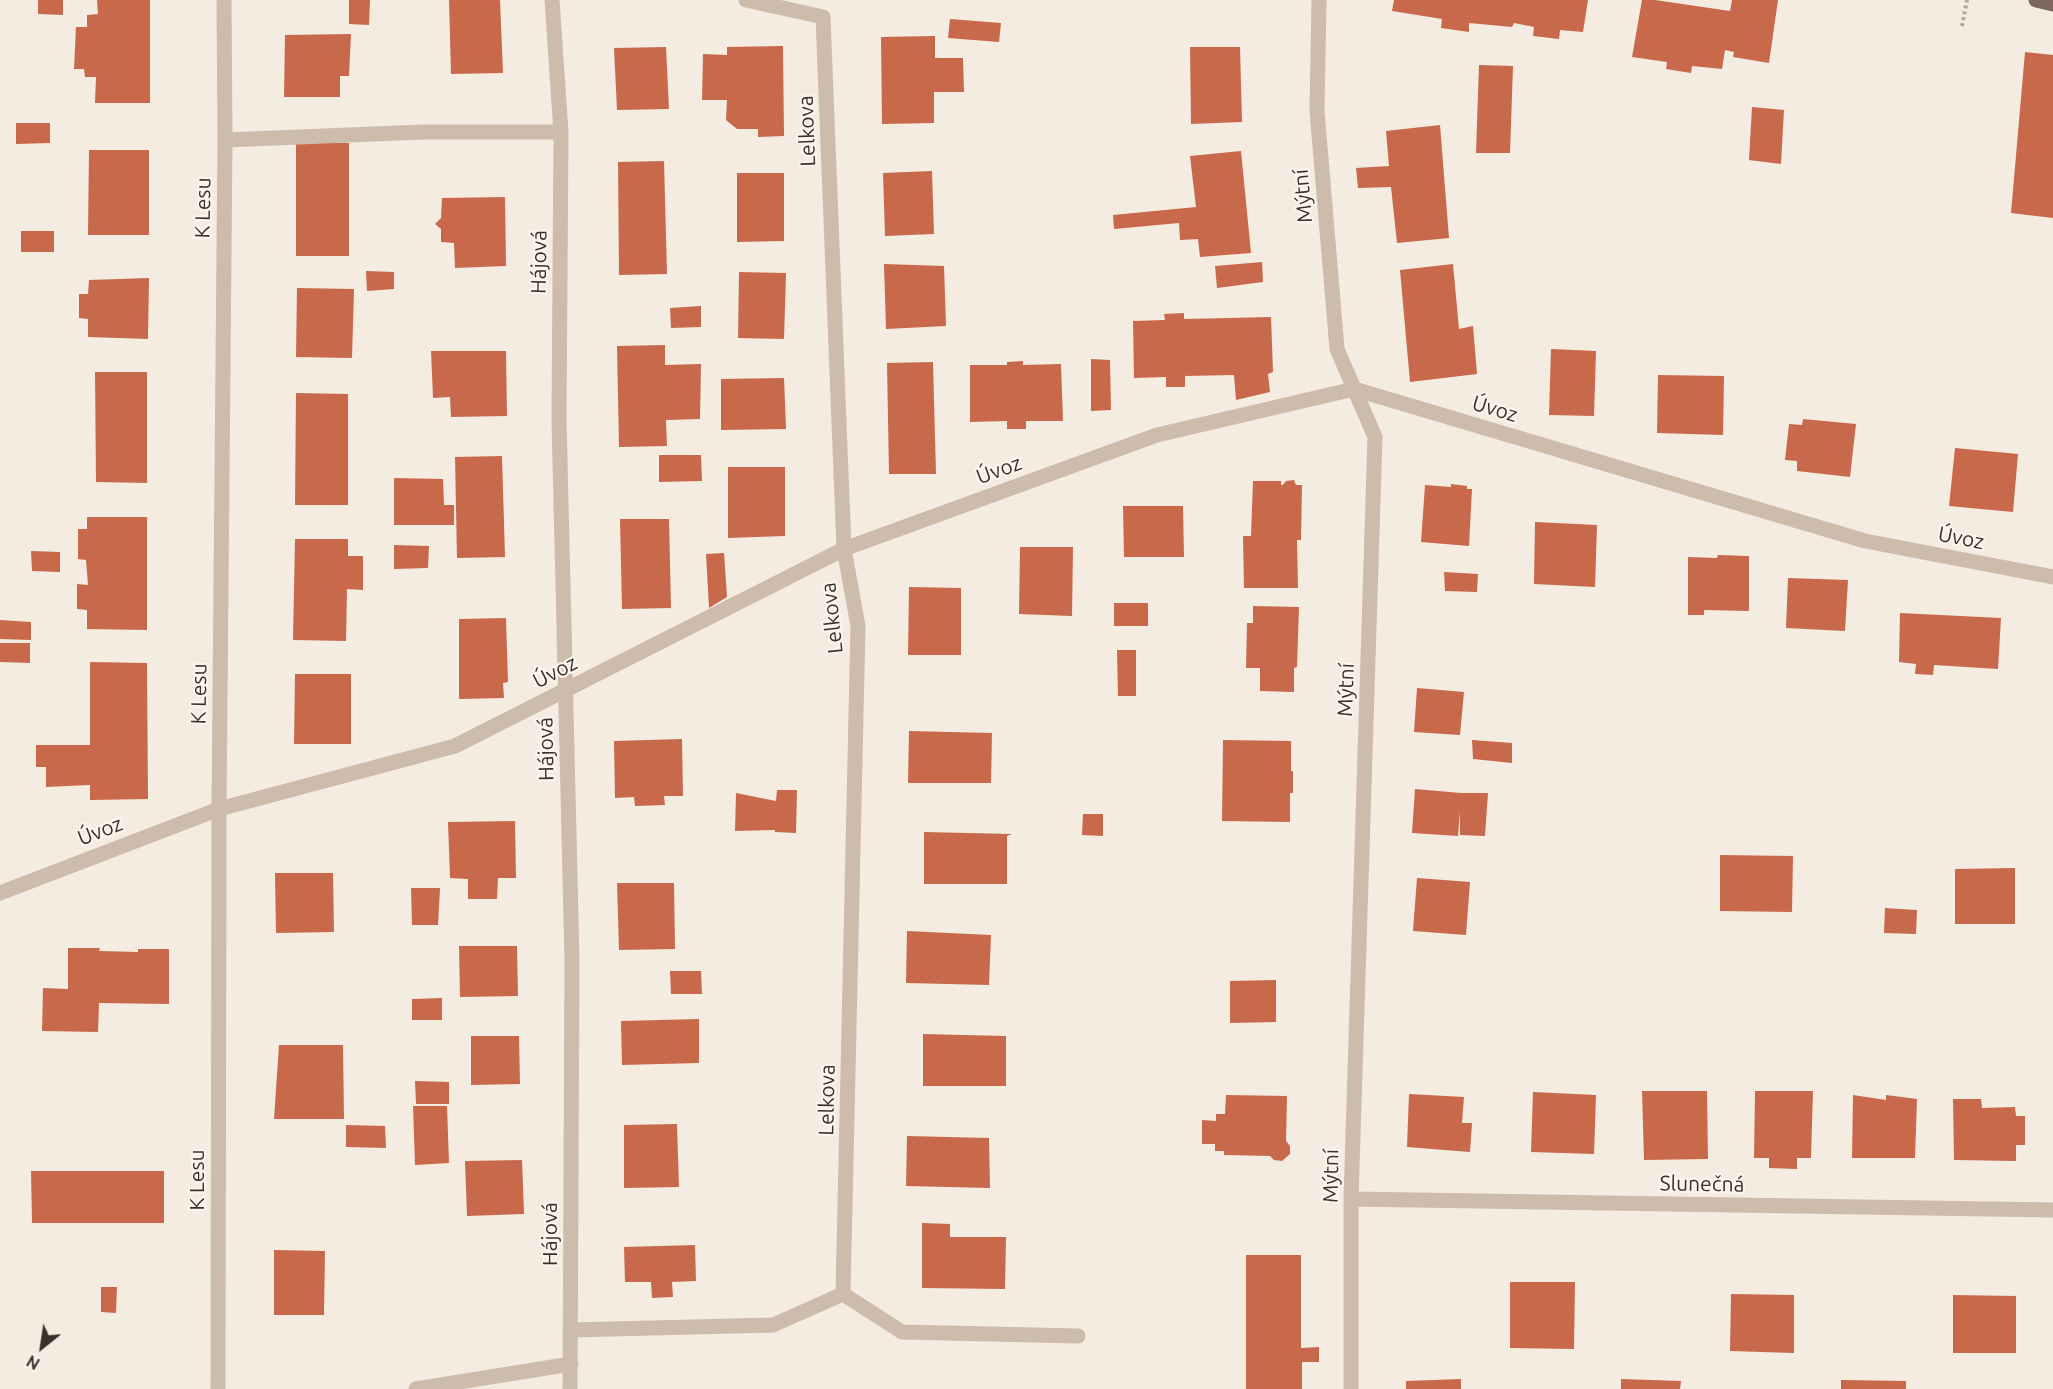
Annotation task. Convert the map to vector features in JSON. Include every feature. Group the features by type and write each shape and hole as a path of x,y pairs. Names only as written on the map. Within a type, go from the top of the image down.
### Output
{"main road":[{"path":"2036,0 2053,4"}],"street":[{"name":"K Lesu","path":"218,1389 224,0"},
{"name":"Hájová","path":"552,0 561,132 559,419 572,960 570,1389"},
{"name":"Lelkova","path":"746,0 823,17 844,549 858,626 843,1294"},
{"name":"Mýtní","path":"1319,0 1317,111 1338,349 1375,437 1351,1199 1351,1389"},
{"path":"225,140 423,132 561,132"},
{"name":"Úvoz","path":"0,893 219,809 455,746 844,549 1156,435 1354,389 1865,541 2053,577"},
{"name":"Slunečná","path":"1351,1199 2053,1210"},
{"path":"571,1330 772,1325 843,1294 902,1332 1078,1336"},
{"path":"416,1389 571,1364"}],"path":[{"path":"1962,26 1967,0"}],"building":[{"path":"38,0 63,0 63,15 38,14"},
{"path":"97,0 150,0 150,103 95,103 96,77 85,77 84,69 74,69 76,27 87,27 87,15 98,14"},
{"path":"349,0 370,0 369,25 349,24"},
{"path":"449,0 500,0 503,73 451,74"},
{"path":"1394,0 1588,0 1583,32 1560,30 1559,39 1533,36 1534,27 1514,23 1512,27 1469,23 1469,32 1441,28 1442,19 1392,11"},
{"path":"1642,0 1730,11 1732,0 1778,0 1769,63 1733,57 1734,52 1725,50 1722,69 1692,66 1691,73 1666,69 1667,62 1632,57"},
{"path":"950,19 1001,23 999,42 948,38"},
{"path":"351,34 349,76 340,76 340,97 284,97 285,35"},
{"path":"935,36 935,58 963,58 964,92 934,92 934,123 882,124 881,37"},
{"path":"783,46 784,136 758,137 758,129 737,129 726,120 727,100 702,100 703,54 727,55 727,47"},
{"path":"666,47 669,109 617,110 614,48"},
{"path":"1190,47 1240,47 1242,122 1191,124"},
{"path":"2025,52 2053,55 2053,218 2011,213"},
{"path":"1479,65 1513,66 1510,153 1476,153"},
{"path":"1752,107 1784,110 1781,164 1749,160"},
{"path":"16,123 50,123 50,143 16,144"},
{"path":"1440,125 1449,238 1397,243 1391,187 1358,188 1356,168 1389,166 1386,131"},
{"path":"296,142 349,143 349,256 296,256"},
{"path":"89,150 149,150 149,235 88,235"},
{"path":"1241,151 1251,253 1200,257 1198,239 1180,240 1179,223 1114,229 1113,215 1196,207 1190,156"},
{"path":"664,161 667,274 619,275 618,162"},
{"path":"932,171 934,234 885,236 883,173"},
{"path":"737,173 784,173 784,241 737,242"},
{"path":"505,197 506,266 455,268 454,243 441,242 441,229 435,224 441,218 442,198"},
{"path":"21,231 54,231 54,252 21,252"},
{"path":"1262,262 1263,282 1217,288 1215,266"},
{"path":"884,264 944,266 946,326 886,329"},
{"path":"1453,264 1459,329 1473,326 1477,374 1410,382 1400,270"},
{"path":"366,271 394,272 394,289 367,291"},
{"path":"739,272 786,273 784,339 738,338"},
{"path":"149,278 148,339 88,337 88,319 79,318 79,294 88,294 89,280"},
{"path":"297,288 354,289 352,358 296,357"},
{"path":"701,306 701,327 671,328 670,308"},
{"path":"1184,313 1184,319 1271,317 1273,372 1268,374 1270,392 1236,400 1234,375 1185,376 1185,387 1166,387 1166,377 1134,378 1133,321 1165,320 1164,314"},
{"path":"665,345 665,365 701,364 700,419 666,420 667,446 619,447 617,346"},
{"path":"1551,349 1596,351 1594,416 1549,415"},
{"path":"431,351 506,351 507,416 451,417 450,397 433,398"},
{"path":"1091,359 1110,360 1111,410 1091,411"},
{"path":"1023,361 1023,365 1061,364 1063,421 1026,421 1026,429 1007,429 1007,421 970,422 970,365 1007,365 1007,362"},
{"path":"933,362 936,474 889,474 887,363"},
{"path":"95,372 147,372 147,483 96,482"},
{"path":"1658,375 1724,376 1723,435 1657,433"},
{"path":"784,378 786,429 721,430 721,379"},
{"path":"296,393 348,394 348,505 295,505"},
{"path":"1803,419 1856,424 1850,477 1797,471 1797,461 1785,460 1789,424 1802,425"},
{"path":"1955,448 2018,454 2013,512 1949,506"},
{"path":"659,455 701,455 702,481 659,482"},
{"path":"502,456 505,557 457,558 455,457"},
{"path":"728,467 785,467 785,536 728,538"},
{"path":"394,478 443,479 444,505 454,505 454,525 394,525"},
{"path":"1294,480 1296,485 1302,485 1301,540 1297,540 1298,588 1244,588 1243,536 1251,536 1253,481 1281,481 1283,485 1286,481"},
{"path":"1451,484 1472,489 1469,546 1421,542 1425,485 1451,487"},
{"path":"1123,506 1183,506 1184,557 1124,557"},
{"path":"87,517 147,517 147,630 87,629 87,610 77,609 77,584 88,585 86,560 78,559 78,529 87,529"},
{"path":"620,519 669,519 671,608 622,609"},
{"path":"1535,522 1597,525 1595,587 1534,584"},
{"path":"295,539 348,539 348,556 363,556 363,590 347,589 346,641 293,640"},
{"path":"394,545 429,546 428,568 394,569"},
{"path":"1020,547 1073,547 1072,616 1019,614"},
{"path":"31,551 60,552 60,572 32,571"},
{"path":"724,553 727,597 709,608 706,554"},
{"path":"1718,555 1749,556 1749,611 1704,610 1704,615 1688,615 1688,557 1717,558"},
{"path":"1444,572 1478,574 1477,592 1445,591"},
{"path":"1788,578 1848,580 1845,631 1786,628"},
{"path":"909,587 961,588 961,655 908,655"},
{"path":"1114,603 1148,603 1148,626 1114,626"},
{"path":"1253,606 1299,607 1294,692 1260,691 1260,668 1246,668 1247,623 1253,623"},
{"path":"1900,613 2001,618 1998,669 1934,665 1933,675 1915,674 1916,664 1899,662"},
{"path":"506,618 508,682 503,683 504,698 459,699 459,619"},
{"path":"0,620 31,622 31,640 0,639"},
{"path":"0,643 30,643 30,663 0,662"},
{"path":"1117,650 1136,650 1136,696 1118,696"},
{"path":"90,662 147,663 148,799 90,800 90,785 46,787 46,767 36,767 36,745 90,745"},
{"path":"295,674 351,674 351,744 294,744"},
{"path":"1417,688 1464,692 1460,735 1414,732"},
{"path":"909,731 992,733 991,783 908,783"},
{"path":"682,739 683,796 664,796 665,805 635,806 634,797 615,798 614,741"},
{"path":"1223,740 1291,741 1293,793 1290,793 1290,822 1222,821"},
{"path":"1472,740 1512,743 1512,763 1473,759"},
{"path":"1415,789 1488,793 1485,836 1460,835 1460,811 1458,836 1412,833"},
{"path":"777,790 797,790 796,833 775,832 775,830 735,831 736,793 776,801"},
{"path":"1083,814 1103,814 1103,836 1082,835"},
{"path":"515,821 516,878 498,878 497,899 468,899 468,879 450,878 448,822"},
{"path":"924,832 1012,834 1007,836 1007,884 924,884"},
{"path":"1720,855 1793,856 1792,912 1720,911"},
{"path":"2015,868 2015,924 1955,924 1955,869"},
{"path":"275,873 333,873 334,932 276,933"},
{"path":"1417,878 1470,882 1466,935 1413,931"},
{"path":"617,883 674,883 675,949 619,950"},
{"path":"411,888 440,888 438,925 412,925"},
{"path":"1885,908 1917,910 1916,934 1884,933"},
{"path":"907,931 991,935 989,985 906,983"},
{"path":"459,946 517,946 518,996 460,997"},
{"path":"68,948 100,948 99,951 138,952 138,949 169,949 169,1004 99,1003 98,1032 42,1031 43,988 68,989"},
{"path":"670,971 701,971 702,994 671,994"},
{"path":"1276,980 1276,1022 1230,1023 1230,981"},
{"path":"442,998 442,1020 412,1020 412,999"},
{"path":"699,1019 699,1063 622,1065 621,1021"},
{"path":"923,1034 1006,1036 1006,1086 923,1086"},
{"path":"471,1036 519,1036 520,1084 471,1085"},
{"path":"279,1045 343,1045 344,1119 274,1119"},
{"path":"415,1081 449,1082 449,1104 416,1104"},
{"path":"1642,1091 1707,1091 1708,1159 1644,1160"},
{"path":"1755,1091 1813,1091 1811,1158 1797,1158 1797,1169 1769,1168 1769,1158 1754,1158"},
{"path":"1533,1092 1596,1095 1594,1154 1531,1152"},
{"path":"1409,1094 1464,1097 1462,1123 1472,1123 1470,1152 1407,1147"},
{"path":"1226,1095 1287,1096 1286,1141 1290,1146 1290,1154 1282,1161 1274,1160 1270,1156 1224,1155 1224,1151 1215,1151 1215,1144 1202,1144 1202,1120 1216,1121 1216,1114 1225,1114"},
{"path":"1853,1095 1886,1100 1886,1095 1917,1099 1915,1158 1852,1158"},
{"path":"1953,1099 1981,1099 1982,1108 2015,1107 2016,1116 2025,1116 2025,1145 2016,1145 2016,1161 1954,1160"},
{"path":"413,1106 447,1106 449,1163 415,1165"},
{"path":"677,1124 679,1187 624,1188 624,1125"},
{"path":"346,1125 385,1126 386,1148 346,1147"},
{"path":"907,1136 989,1138 990,1188 906,1186"},
{"path":"522,1160 524,1214 467,1216 465,1161"},
{"path":"31,1171 164,1171 164,1223 32,1223"},
{"path":"922,1223 950,1224 950,1237 1006,1237 1005,1289 922,1288"},
{"path":"695,1245 696,1281 672,1282 673,1297 652,1298 651,1282 625,1282 624,1247"},
{"path":"274,1250 325,1251 324,1315 274,1315"},
{"path":"1246,1255 1301,1255 1301,1348 1319,1347 1319,1362 1302,1362 1302,1389 1246,1389"},
{"path":"1510,1282 1575,1282 1574,1349 1510,1348"},
{"path":"101,1287 117,1287 116,1313 101,1312"},
{"path":"1731,1294 1794,1295 1794,1353 1730,1351"},
{"path":"1953,1295 2016,1296 2016,1353 1953,1353"},
{"path":"1461,1379 1461,1389 1406,1389 1406,1381"},
{"path":"1621,1379 1681,1381 1680,1389 1621,1389"},
{"path":"1841,1380 1906,1381 1906,1389 1841,1389"}]}
